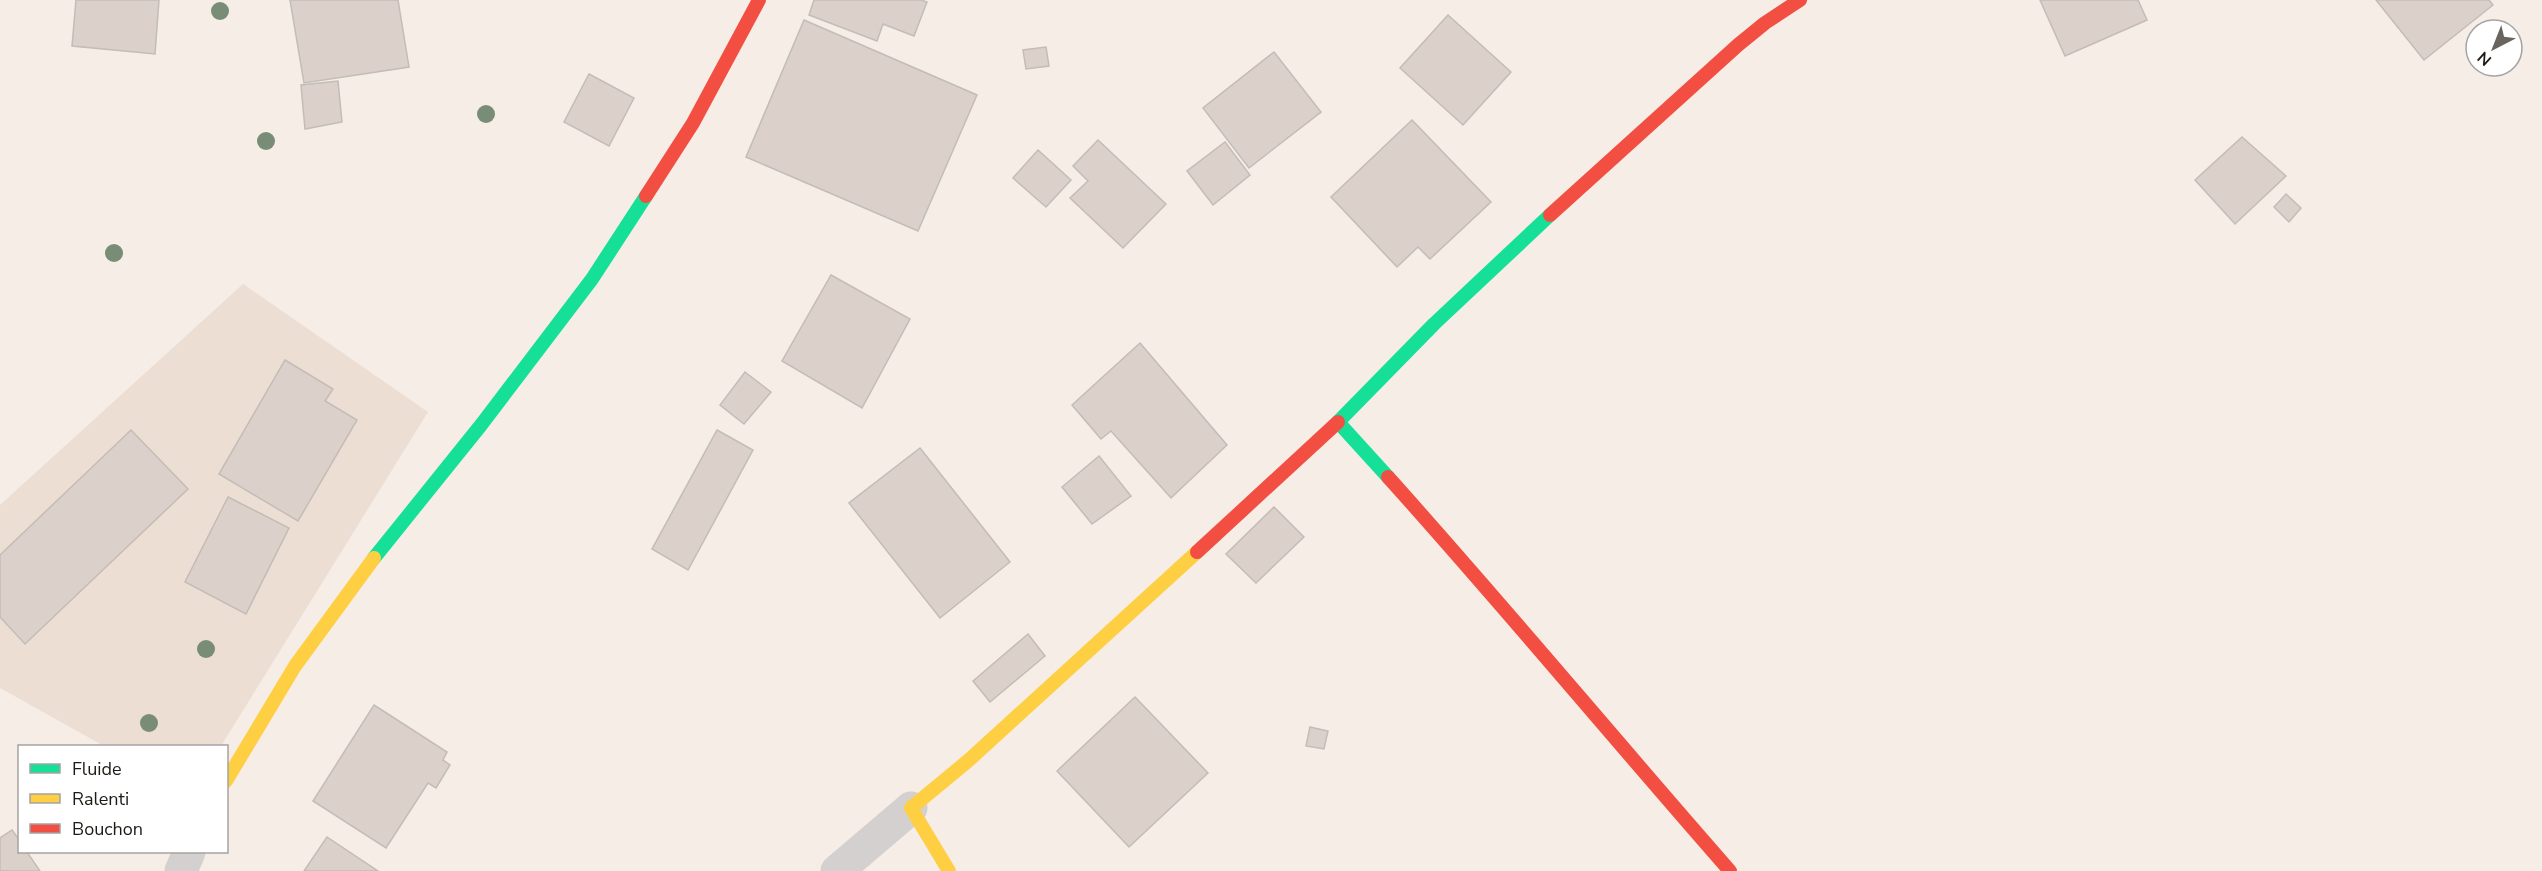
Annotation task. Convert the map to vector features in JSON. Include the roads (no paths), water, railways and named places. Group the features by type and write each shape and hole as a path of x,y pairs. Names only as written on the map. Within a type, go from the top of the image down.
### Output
{"street":[{"path":"228,778 295,666 357,579 481,425 592,279 693,123 759,0"},
{"path":"837,871 969,760 1338,422 1391,365 1501,261 1738,45 1800,0"},
{"path":"1338,422 1477,576 1598,720 1730,871"},
{"path":"911,808 949,871"},
{"path":"181,871 189,853"}]}
